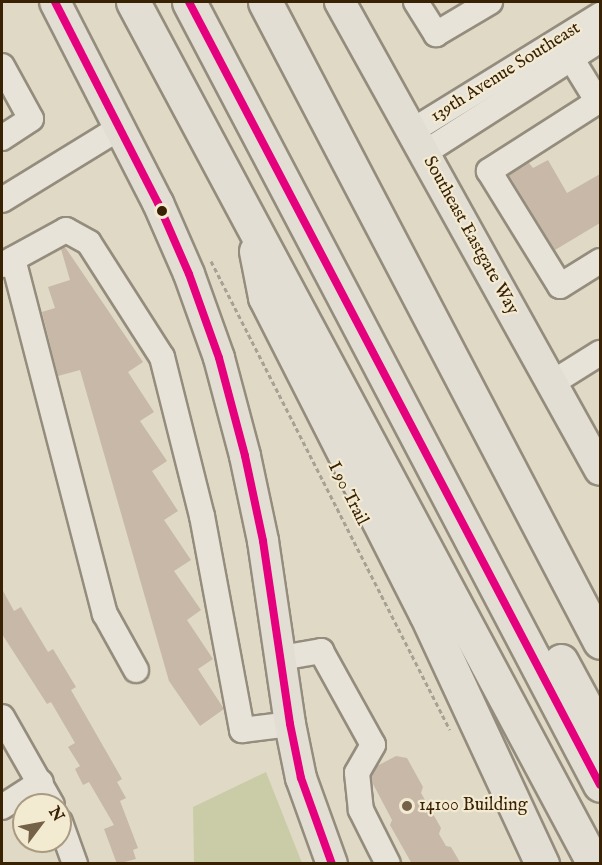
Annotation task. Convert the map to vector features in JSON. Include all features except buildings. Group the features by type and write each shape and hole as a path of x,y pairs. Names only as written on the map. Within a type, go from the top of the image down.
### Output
{"highway":[{"path":"134,2 594,864"},
{"path":"189,2 592,733"},
{"path":"207,2 592,733 600,785"},
{"path":"265,2 600,642"},
{"path":"250,220 265,297 426,614 542,864"},
{"path":"520,486 600,612"},
{"path":"524,732 586,864"}],"main road":[{"path":"55,2 121,127 189,274 219,358 245,456 263,541 290,724 301,778 332,864"},
{"name":"Southeast Eastgate Way","path":"340,2 600,470"}],"street":[{"path":"416,2 436,34 490,2"},
{"name":"139th Avenue Southeast","path":"418,142 600,15"},
{"name":"139th Avenue Southeast","path":"418,142 600,40"},
{"path":"571,58 599,101 489,171 560,286 600,261"},
{"path":"2,66 31,119 2,138"},
{"path":"2,200 121,127"},
{"path":"136,670 105,614 7,262 66,230 89,243 162,357 202,516 242,730 290,724"},
{"path":"552,383 600,353"},
{"path":"280,658 321,651 373,745 357,773 361,810 388,864"},
{"path":"2,717 46,793"},
{"path":"2,807 41,782"}],"path":[{"name":"I 90 Trail","path":"207,254 453,736"}],"green space":[{"path":"266,772 302,863 194,863 193,807"}],"transit line":[{"path":"55,2 158,203 189,274 219,358 245,456 263,541 290,724 301,778 332,864"},
{"path":"189,2 600,785"}],"place":[{"name":"14100 Building","path":"407,806"}]}
